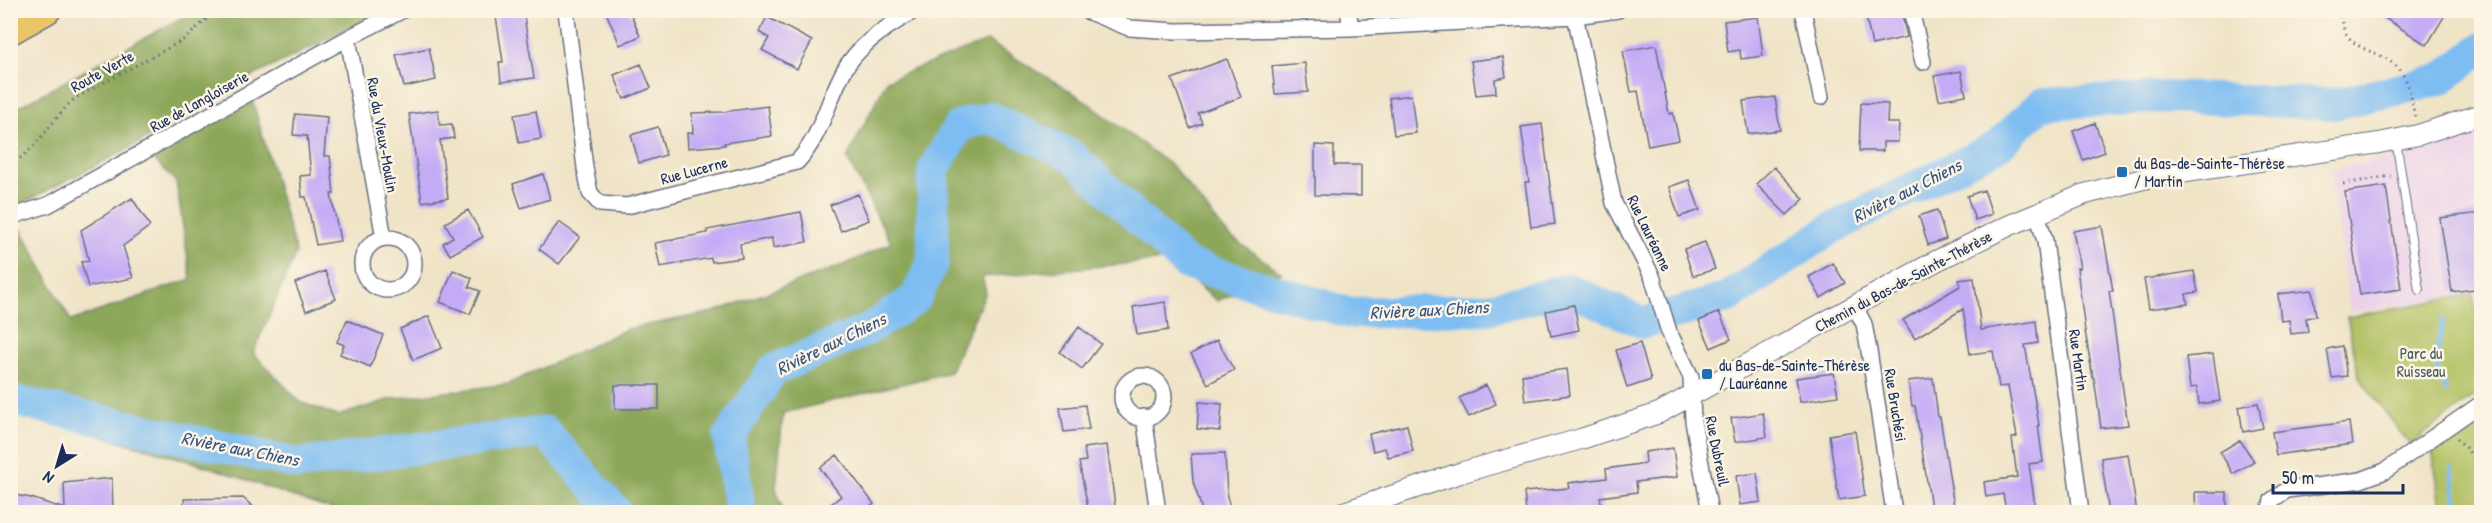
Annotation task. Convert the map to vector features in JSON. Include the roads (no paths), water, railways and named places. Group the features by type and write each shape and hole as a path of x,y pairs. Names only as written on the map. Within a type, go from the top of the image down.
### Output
{"highway":[{"path":"10,31 47,10"}],"street":[{"name":"Rue de Langloiserie","path":"10,217 48,205 348,38 403,10"},
{"name":"Rue Lucerne","path":"566,10 585,168 591,193 600,204 627,206 797,162 806,152 822,122 848,65 868,42 916,10"},
{"path":"1084,10 1129,28 1164,30 1351,28 1618,10"},
{"path":"1348,10 1351,28"},
{"path":"1803,10 1821,97"},
{"path":"1911,10 1923,62"},
{"name":"Rue Lauréanne","path":"1575,13 1614,203 1652,276 1669,332 1691,377 1691,396"},
{"name":"Rue du Vieux-Moulin","path":"348,38 384,238"},
{"name":"Chemin du Bas-de-Sainte-Thérèse","path":"1344,513 1366,509 1453,475 1642,420 1691,396 1958,250 2037,213 2085,194 2131,181 2339,150 2418,135 2481,114"},
{"name":"Rue Martin","path":"2037,213 2045,241 2081,513"},
{"name":"Rue Bruchési","path":"1854,305 1865,330 1894,513"},
{"name":"Rue Dubreuil","path":"1691,396 1693,421 1710,513"},
{"path":"2269,513 2272,500 2288,490 2361,480 2385,471 2481,403"},
{"path":"1144,417 1158,513"}],"lane":[{"path":"2396,139 2419,290"}],"waterway":[{"name":"Rivière aux Chiens","path":"740,512 729,437 773,370 867,330 915,299 933,262 933,171 959,126 990,117 1072,156 1186,264 1350,313 1488,309 1568,289 1643,323 1727,298 1831,229 1999,145 2041,104 2166,97 2335,104 2440,80 2482,48"},
{"path":"2423,85 2424,99"},
{"path":"2443,321 2435,364 2446,392"},
{"name":"Rivière aux Chiens","path":"10,400 299,464 545,432 616,512"},
{"path":"2452,469 2457,512"}],"place":[{"name":"du Bas-de-Sainte-Thérèse / Martin","path":"2122,172"},
{"name":"du Bas-de-Sainte-Thérèse / Lauréanne","path":"1707,374"}],"park label":[{"name":"Parc du Ruisseau","path":"2421,362"}]}
